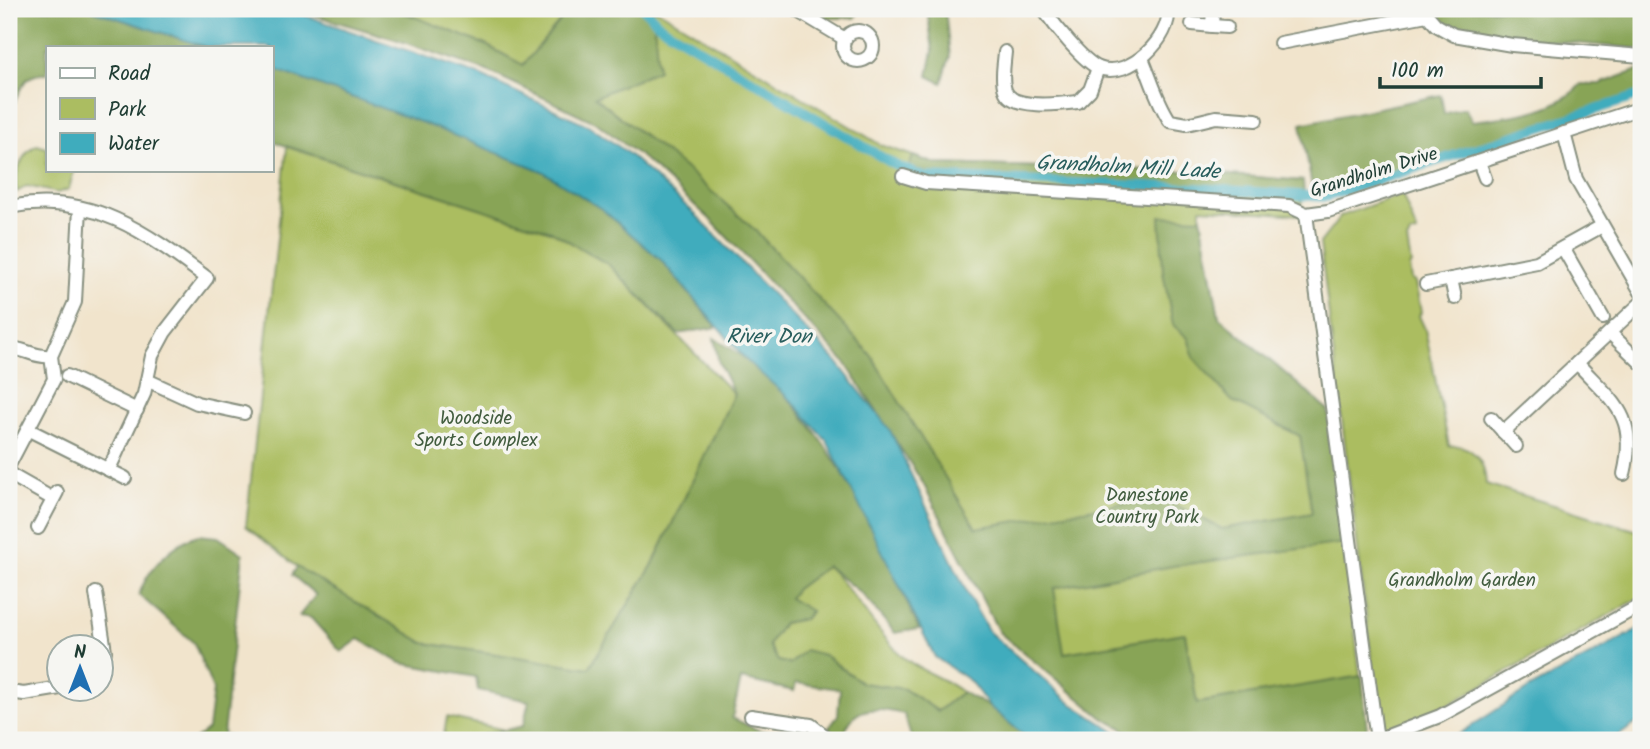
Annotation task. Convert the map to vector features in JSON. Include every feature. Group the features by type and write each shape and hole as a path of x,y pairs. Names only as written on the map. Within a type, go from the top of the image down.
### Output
{"street":[{"path":"795,9 845,38"},
{"path":"1043,9 1098,68 1112,69 1142,58 1168,23 1168,9"},
{"path":"1212,26 1213,9"},
{"path":"1280,43 1425,12 1444,31 1454,35 1512,45 1641,56"},
{"path":"1192,24 1227,27"},
{"path":"1005,52 1004,89 1008,97 1017,102 1077,102 1090,90 1098,68"},
{"path":"1142,58 1157,91 1159,106 1170,121 1187,124 1216,117 1256,120"},
{"name":"Grandholm Drive","path":"902,176 926,183 1289,205 1306,214 1328,211 1641,108"},
{"path":"1564,133 1576,179 1641,292"},
{"path":"1479,162 1485,178"},
{"path":"9,207 26,203 80,208 117,218 155,239 207,278 165,332 152,356 149,381 109,469"},
{"path":"9,465 13,448 29,430 54,379 51,356 75,302 80,208"},
{"path":"1306,214 1377,740 1440,716 1641,606"},
{"path":"1426,284 1537,262 1602,226"},
{"path":"1563,248 1603,318"},
{"path":"1451,279 1455,298"},
{"path":"1503,432 1641,303"},
{"path":"1610,333 1641,363"},
{"path":"9,348 18,348 40,357 51,356"},
{"path":"1577,363 1621,411 1636,449 1624,474"},
{"path":"67,376 137,410"},
{"path":"149,381 197,403 244,413"},
{"path":"1491,418 1516,446"},
{"path":"29,430 125,478"},
{"path":"9,474 55,496 38,528"},
{"path":"96,593 102,634"},
{"path":"9,692 24,694 46,690"},
{"path":"751,716 811,725 830,740"}],"green space":[{"path":"9,9 89,9 203,46 46,46 46,74 38,74 26,81 9,113"},
{"name":"Danestone Country Park","path":"294,9 656,9 881,145 936,164 1183,171 1303,181 1301,215 1201,208 1201,218 1219,317 1328,410 1368,740 1144,740 1103,718 999,632 923,483 845,362 710,219 644,159 597,123 490,72 392,38"},
{"path":"294,9 395,9 486,45 523,65 570,9 653,9 658,70 595,97 684,167 756,231 871,355 976,528 1160,497 1222,529 1312,513 1300,436 1232,401 1194,358 1188,338 1173,325 1163,272 1160,216 1201,218 1219,317 1328,410 1345,543 1173,566 1054,588 1064,653 1185,633 1197,703 1362,676 1368,740 1144,740 1103,718 999,632 923,483 845,362 710,219 644,159 597,123 490,72 392,38"},
{"path":"809,9 862,9 854,18 825,18"},
{"path":"927,9 945,9 950,56 942,83 928,76 933,51"},
{"path":"1432,9 1641,9 1641,49 1506,37 1453,27 1438,18"},
{"path":"273,69 426,124 542,171 603,210 661,260 717,327 678,334 609,265 551,231 273,142"},
{"path":"1641,69 1641,93 1326,193 1313,193 1301,124 1441,95 1444,114 1465,108 1472,121 1516,115 1558,102 1581,84 1600,84"},
{"path":"37,145 46,148 46,172 73,172 69,189 57,193 27,186 17,192 16,179 20,165"},
{"name":"Woodside Sports Complex","path":"287,147 551,231 609,265 734,394 652,566 589,668 424,643 297,567 246,526"},
{"path":"913,156 936,164 1183,171 1303,181 1304,194 1163,183 928,174 909,167"},
{"name":"Grandholm Garden","path":"1402,194 1417,233 1411,234 1407,240 1411,264 1409,267 1411,280 1415,282 1421,312 1419,316 1425,329 1449,446 1465,448 1476,456 1483,468 1486,484 1641,532 1641,597 1440,709 1384,730 1373,671 1320,243 1341,216"},
{"path":"714,338 752,364 784,394 813,429 861,506 919,629 895,633 862,594 827,566 796,589 789,598 811,611 804,619 783,623 769,645 778,661 790,664 805,650 824,655 862,683 904,689 938,711 962,692 990,707 1030,740 912,740 904,714 883,710 858,714 852,719 843,739 834,737 828,729 838,715 840,689 796,683 794,691 741,679 732,718 760,731 822,740 482,740 483,735 523,726 529,701 478,690 476,677 401,663 359,639 341,652 311,618 299,616 316,595 292,575 297,567 424,643 589,668 652,566 734,394 719,363"},
{"path":"198,535 218,537 243,554 223,735 251,740 194,740 208,729 213,690 194,643 139,595 148,576 162,558 179,544"},
{"path":"827,566 907,661 962,692 938,711 904,689 862,683 824,655 790,664 778,661 769,645 783,623 804,619 811,612 789,598 796,589"},
{"path":"447,717 505,730 484,735 482,740 443,740"},
{"path":"385,731 443,740 384,740"}],"water":[{"name":"River Don","path":"89,9 286,9 479,75 588,125 625,151 693,212 836,361 890,430 969,597 989,632 1072,704 1128,740 1030,740 990,707 970,681 935,657 827,441 793,402 748,362 661,260 603,210 542,171 426,124 273,69 273,46 203,46"},
{"path":"1641,628 1641,720 1612,740 1450,740 1530,688"}],"waterway":[{"name":"Grandholm Mill Lade","path":"644,9 661,26 895,165 924,177 1194,188 1326,197 1641,95"}]}
